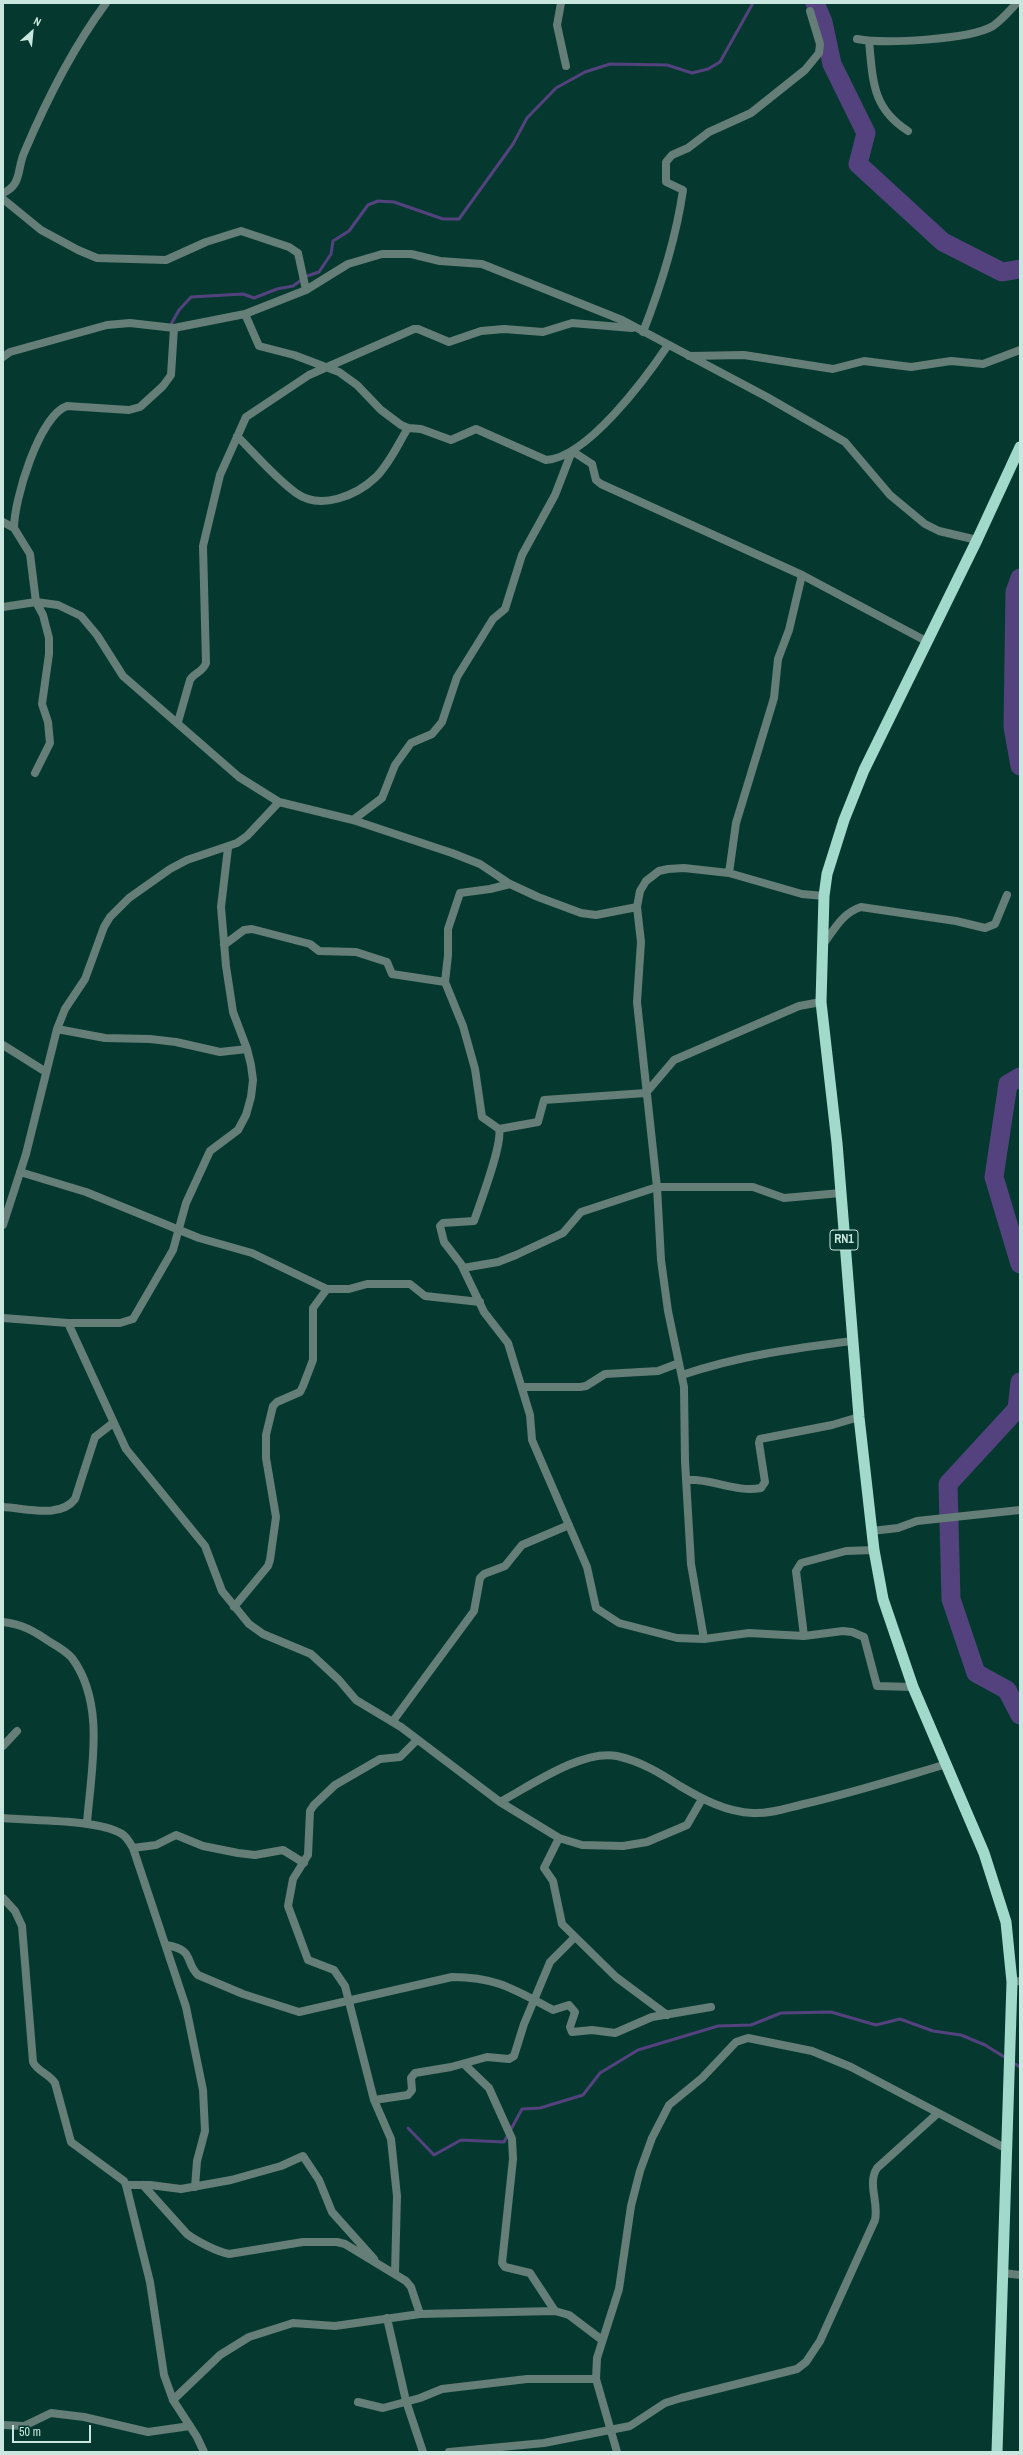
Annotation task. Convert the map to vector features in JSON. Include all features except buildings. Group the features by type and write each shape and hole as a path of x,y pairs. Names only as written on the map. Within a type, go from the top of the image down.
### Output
{"highway":[{"name":"RN1","path":"997,2452 1003,2273 1005,2148 1009,2051 1016,1982 1002,1909 969,1814 913,1686 889,1620 874,1550 859,1417 841,1193 821,1002 824,896 827,874 855,788 977,540 1020,446"}],"street":[{"path":"3,193 12,189 17,183 23,156 55,86 91,24 106,3"},
{"path":"561,3 557,25 566,66"},
{"path":"857,39 869,41 940,38 965,34 992,27 1017,3"},
{"path":"640,330 664,276 672,242 679,224 683,190 666,182 666,162 672,155 688,148 709,132 751,113 799,76 819,52 820,44 810,11"},
{"path":"869,41 873,77 881,105 893,122 908,131"},
{"path":"3,199 41,230 82,253 97,258 166,260 225,235 237,231 245,232 289,247 298,253 306,290"},
{"path":"3,357 10,352 107,325 130,323 174,328 245,314 306,290 335,270 367,257 382,254 411,254 440,261 491,266 608,314 839,438 890,495 925,524 939,531 977,540"},
{"path":"245,314 259,346 294,355 328,367 357,385 381,410 408,428 421,429 451,440 476,429 546,460 572,452 608,419 636,390 668,345"},
{"path":"178,722 190,680 192,676 203,669 206,663 203,546 218,482 237,436 249,414 305,377 418,328 449,342 481,331 504,328 543,332 572,322 640,330"},
{"path":"14,528 15,508 34,450 52,417 61,408 67,406 129,410 140,407 163,386 171,375 174,328"},
{"path":"688,356 738,354 833,369 864,361 911,367 951,361 984,364 1020,350"},
{"path":"237,436 296,493 309,499 329,501 339,499 362,488 376,476 408,428"},
{"path":"572,452 592,464 596,480 601,484 802,575 926,641"},
{"path":"353,820 382,798 395,765 411,743 432,734 442,722 457,677 493,619 505,609 522,556 556,495 572,452"},
{"path":"3,522 14,528 32,558 36,602 43,615 49,638 49,654 42,704 50,736 48,751 35,774"},
{"path":"729,873 736,823 774,698 778,660 789,630 802,575"},
{"path":"3,607 36,602 58,605 81,616 123,676 178,722 239,777 279,802 353,820 452,853 480,864 510,884 581,913 596,915 637,907"},
{"path":"3,1225 20,1172 57,1030 65,1009 85,980 104,927 118,907 170,869 187,860 228,848 247,836 279,802"},
{"path":"3,1318 68,1323 120,1323 133,1319 173,1250 186,1203 210,1152 238,1130 246,1115 253,1080 247,1049 233,1012 224,945 221,907 228,848"},
{"path":"704,1639 691,1564 686,1480 686,1406 682,1375 668,1310 662,1267 657,1188 637,1002 641,942 637,907 640,891 646,881 659,871 684,868 729,873 802,894 824,896"},
{"path":"510,884 490,889 463,892 457,896 447,936 448,954 445,982 463,1026 475,1069 482,1117 499,1129 538,1122 544,1100 646,1093 674,1060 799,1006 821,1002"},
{"path":"822,946 841,919 850,911 861,907 956,921 985,928 995,924 1006,895"},
{"path":"224,945 244,930 252,929 310,944 319,951 361,953 387,962 391,973 394,975 445,982"},
{"path":"57,1030 105,1038 150,1039 180,1043 220,1052 247,1049"},
{"path":"3,1045 46,1072"},
{"path":"499,1129 498,1149 474,1221 443,1223 440,1226 444,1242 463,1268 490,1320 508,1343 530,1415 532,1440 587,1567 595,1603 599,1610 612,1620 677,1638 704,1639 749,1633 804,1636 843,1631 861,1635 865,1640 877,1686 913,1686"},
{"path":"20,1172 86,1192 199,1238 252,1253 327,1289 349,1289 367,1284 410,1284 425,1296 480,1302"},
{"path":"463,1268 498,1262 516,1256 563,1233 580,1212 657,1188 753,1187 784,1198 841,1193"},
{"path":"234,1607 268,1566 270,1560 276,1517 266,1458 266,1435 273,1406 277,1402 300,1392 303,1386 313,1360 313,1308 327,1289"},
{"path":"68,1323 112,1423 135,1460 205,1546 222,1592 256,1630 305,1650 317,1658 356,1700 393,1721 500,1802 559,1838 582,1845 610,1846 647,1842 687,1825 702,1799"},
{"path":"682,1375 713,1364 749,1356 853,1340"},
{"path":"522,1387 580,1387 586,1386 605,1374 658,1371 679,1363"},
{"path":"686,1480 700,1479 728,1486 761,1488 765,1482 759,1443 760,1439 832,1425 859,1417"},
{"path":"3,1507 57,1511 69,1506 75,1500 95,1436 112,1423"},
{"path":"872,1531 936,1519 1020,1510"},
{"path":"393,1721 474,1611 480,1578 484,1574 505,1566 522,1545 569,1526"},
{"path":"804,1636 796,1571 799,1566 806,1560 837,1553 874,1550"},
{"path":"3,1622 30,1628 65,1652 71,1657 85,1680 94,1740 87,1823"},
{"path":"3,1746 17,1731"},
{"path":"395,2273 397,2196 395,2164 391,2139 374,2100 345,1986 336,1972 308,1960 288,1910 293,1878 308,1855 310,1811 314,1805 335,1785 380,1759 400,1757 417,1740"},
{"path":"500,1802 572,1764 606,1755 633,1761 652,1768 702,1799 736,1811 770,1812 831,1798 947,1764"},
{"path":"3,1818 87,1823 110,1828 123,1835 133,1848 186,2008 203,2090 205,2131 197,2161 195,2186"},
{"path":"133,1848 156,1845 176,1835 204,1846 238,1853 255,1855 283,1850 304,1863"},
{"path":"559,1838 544,1868 553,1881 559,1920 574,1938 616,1977 667,2015"},
{"path":"3,1898 15,1910 22,1926 33,2062 35,2066 51,2076 55,2083 71,2142 124,2181 126,2185 150,2282 161,2365 173,2400 190,2426 204,2452"},
{"path":"374,2100 408,2095 412,2090 411,2078 415,2073 464,2064 487,2057 509,2059 514,2056 534,2000 550,1962 574,1938"},
{"path":"166,1945 182,1949 191,1959 198,1975 243,1994 297,2012 303,2012 452,1977 471,1978 500,1983 553,2010 569,2005 575,2012 570,2027 572,2032 592,2030 615,2033 652,2017 712,2007"},
{"path":"617,2452 596,2379 596,2358 620,2289 635,2188 661,2119 679,2095 702,2078 742,2038 812,2051 851,2067 1005,2148"},
{"path":"464,2064 489,2088 512,2139 513,2159 502,2263 505,2267 530,2273 555,2311"},
{"path":"449,2452 544,2443 610,2430 640,2420 665,2403 797,2369 806,2362 820,2341 875,2220 876,2212 873,2174 877,2168 938,2113"},
{"path":"126,2185 143,2185 176,2189 231,2180 281,2166 301,2156 305,2157 320,2180 332,2212 380,2265"},
{"path":"143,2185 195,2241 222,2252 229,2254 303,2242 337,2242 345,2244 395,2273 411,2287 420,2314"},
{"path":"1003,2273 1020,2275"},
{"path":"173,2400 212,2361 249,2337 293,2322 335,2326 420,2314 555,2311 569,2315 602,2340"},
{"path":"387,2318 406,2401 423,2452"},
{"path":"358,2402 378,2408 406,2401 442,2389 527,2379 596,2379"},
{"path":"3,2425 24,2426 51,2413 84,2416 148,2432 190,2426"}],"waterway":[{"path":"170,326 179,310 191,297 243,294 254,298 277,289 293,286 307,276 319,272 331,254 333,241 349,231 368,205 378,201 394,202 443,219 459,219 513,144 527,118 556,88 585,72 610,64 667,65 692,73 708,69 720,62 753,3"},
{"path":"815,3 823,22 832,64 866,133 858,164 943,242 1002,272 1020,269"},
{"path":"1020,578 1015,592 1013,727 1020,766"},
{"path":"1020,1077 1008,1084 994,1177 1020,1264"},
{"path":"1020,1382 1017,1409 948,1484 951,1599 976,1673 1007,1690 1020,1715"},
{"path":"408,2128 434,2155 461,2140 504,2142 522,2109 540,2108 583,2095 600,2073 638,2050 718,2026 751,2025 781,2013 831,2012 876,2025 900,2019 933,2031 961,2035 985,2045 1006,2058"},
{"path":"1012,2062 1020,2067"}]}
